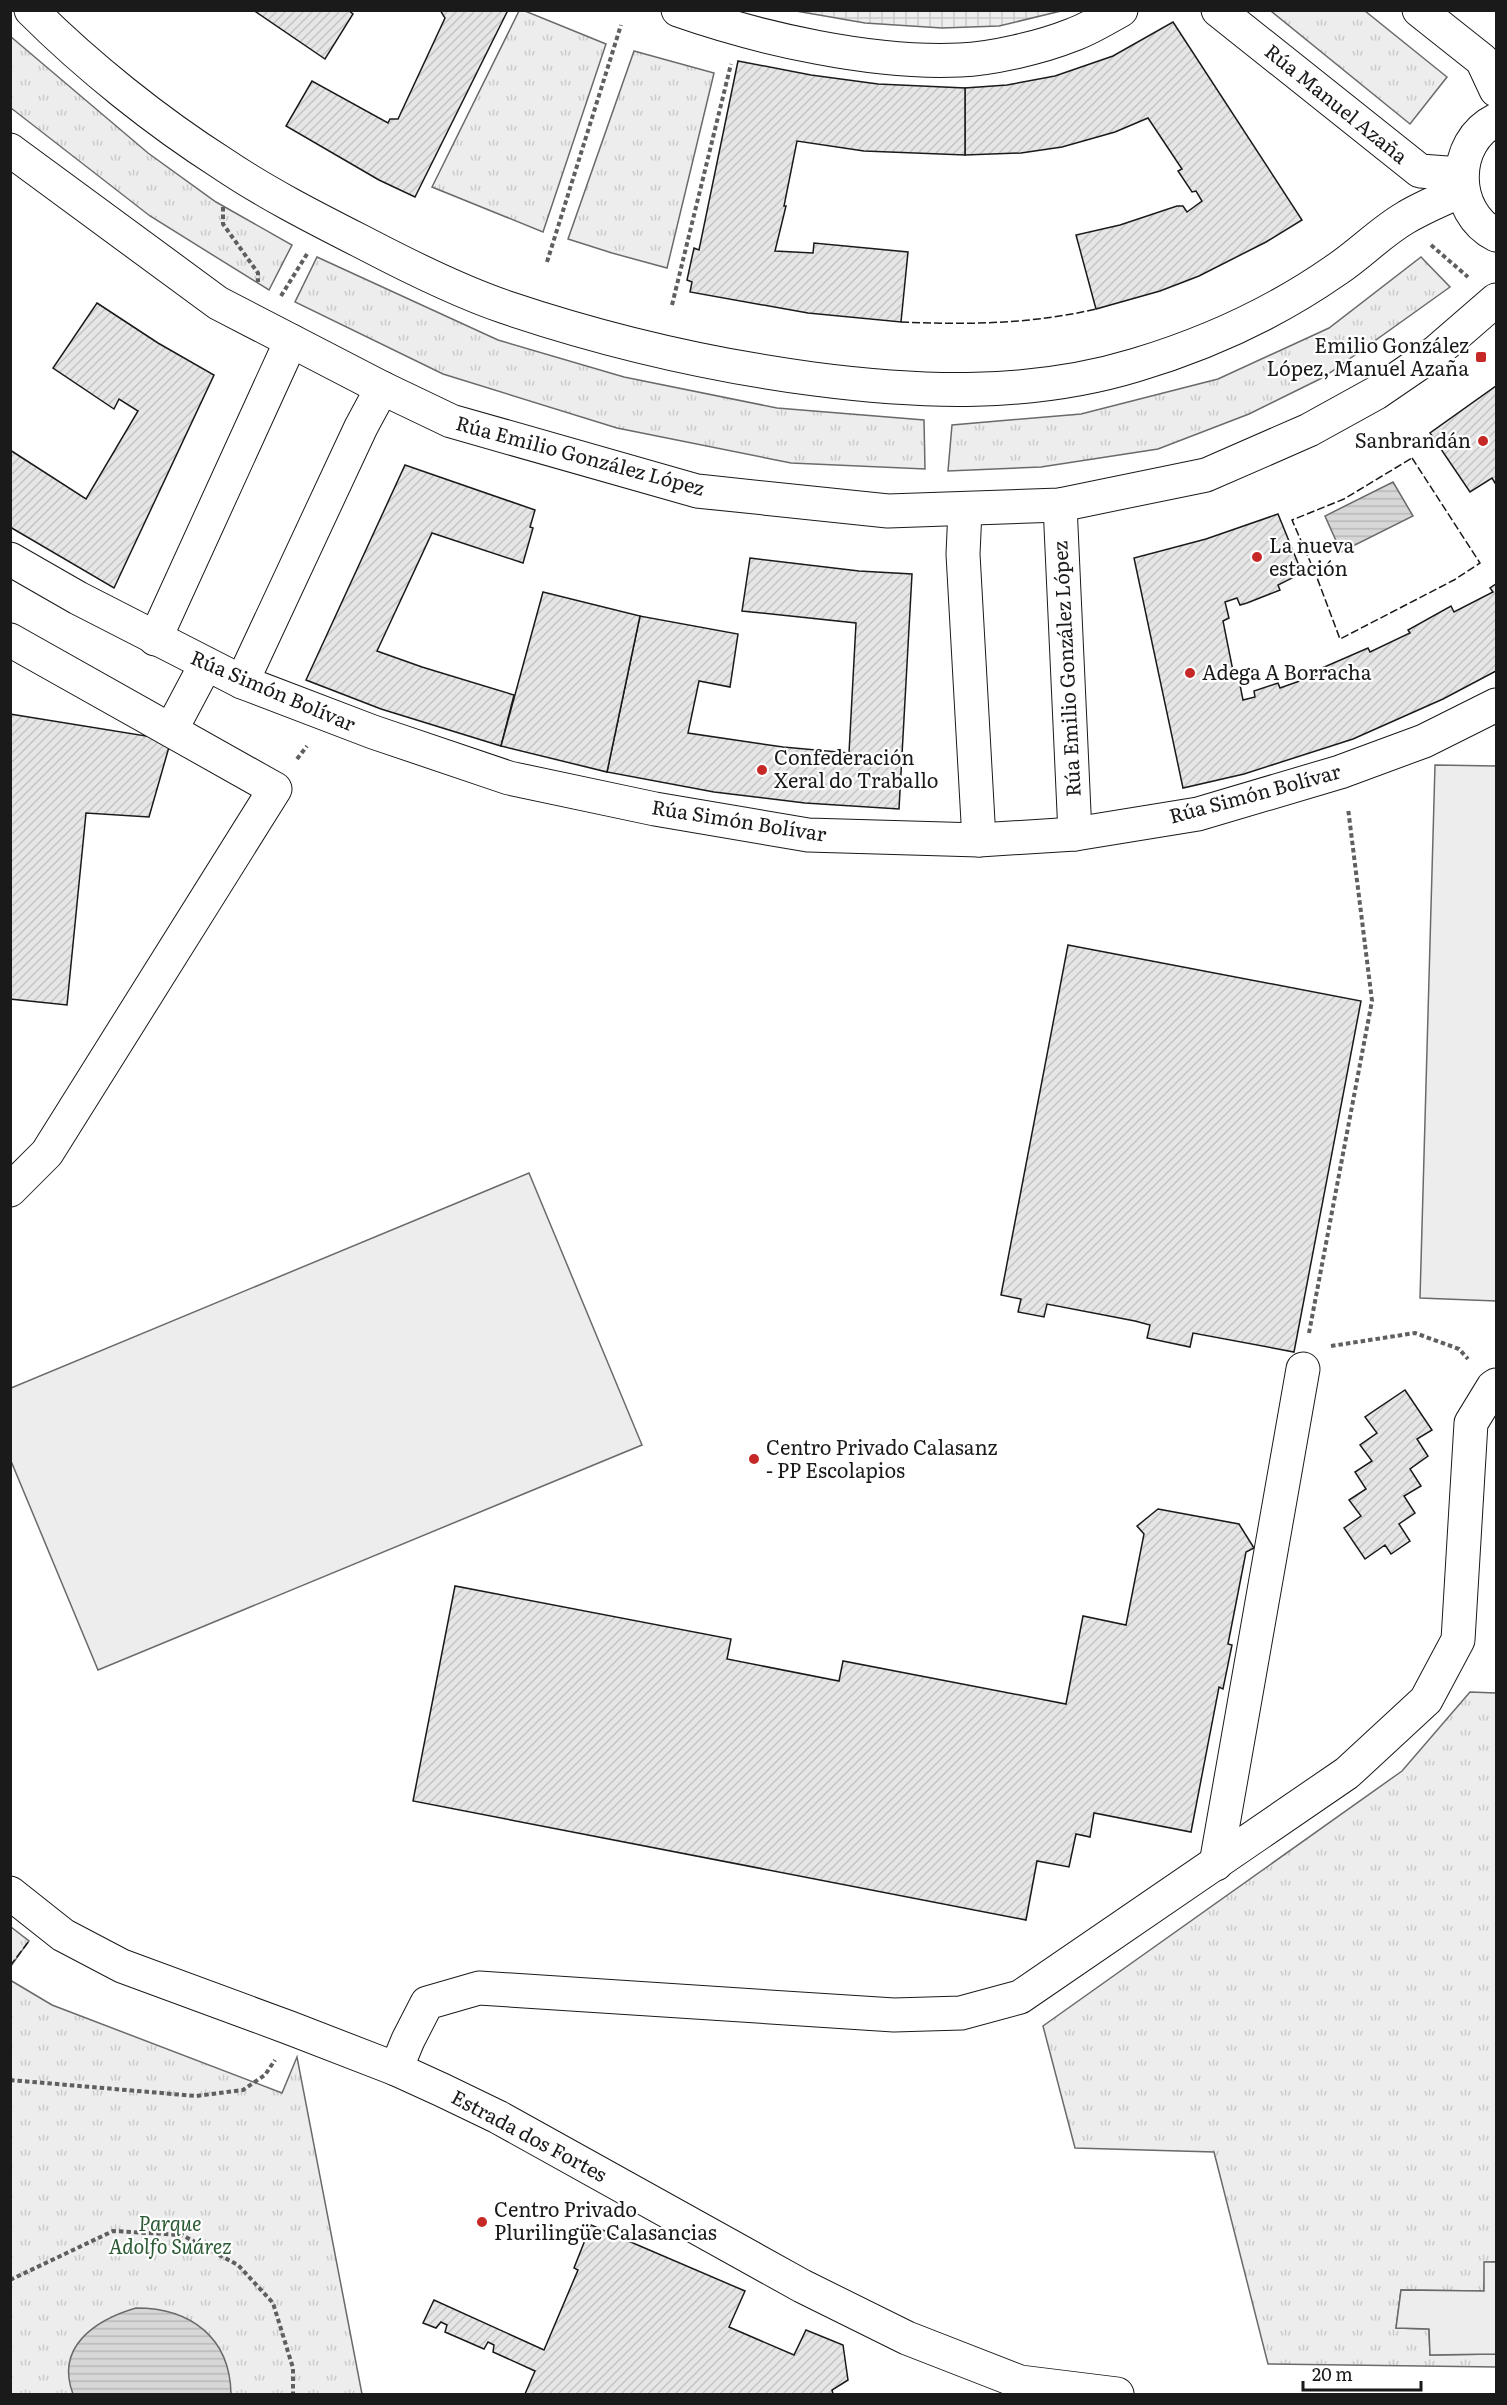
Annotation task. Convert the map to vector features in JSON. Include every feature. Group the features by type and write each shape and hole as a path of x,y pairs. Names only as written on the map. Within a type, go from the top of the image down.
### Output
{"street":[{"path":"31,10 68,46 223,165 325,223 413,268 504,306 662,353 761,372 860,385 942,391 1004,389 1072,379 1134,366 1204,341 1275,308 1335,271 1405,218 1462,182"},
{"path":"678,10 732,28 879,58 961,60 1019,50 1072,35 1121,10"},
{"path":"1419,10 1482,60 1497,90"},
{"name":"Rúa Manuel Azaña","path":"1219,11 1420,171 1462,182"},
{"path":"1497,120 1489,124 1474,139 1464,158 1462,182 1467,205 1477,220 1497,235"},
{"name":"Rúa Emilio González López","path":"10,150 219,303 382,388 451,421 697,491 888,511 1060,505 1206,475 1309,430 1376,393 1436,352 1486,292"},
{"path":"155,639 291,341"},
{"path":"242,681 361,427 382,388"},
{"name":"Rúa Emilio González López","path":"1060,505 1075,834"},
{"path":"965,510 963,555 979,840"},
{"name":"Rúa Simón Bolívar","path":"10,559 155,639 242,681 328,715 510,778 655,809 808,835 979,840 1075,834 1198,814 1340,772 1424,741 1497,705"},
{"path":"10,640 275,789 47,1153 10,1190"},
{"path":"171,730 206,664"},
{"path":"1216,1864 1305,1359"},
{"path":"396,2069 427,2003 479,1988 894,2015 961,2013 1020,1997 1347,1773 1426,1700 1458,1640 1471,1423 1495,1386"},
{"name":"Estrada dos Fortes","path":"10,1893 63,1935 122,1966 396,2069 498,2117 802,2286 896,2333 1018,2388 1117,2394"}],"path":[{"path":"547,262 621,25"},
{"path":"672,305 734,53"},
{"path":"223,204 223,224 258,273 260,292"},
{"path":"1424,238 1486,292"},
{"path":"280,298 310,248"},
{"path":"275,789 328,715"},
{"path":"1346,798 1372,1001 1305,1359 1415,1333 1459,1349 1495,1386"},
{"path":"10,2080 196,2096 243,2090 265,2075 281,2050 290,2028"},
{"path":"10,2280 113,2231 182,2235 238,2265 273,2303 293,2368 293,2394"}],"green space":[{"path":"519,11 525,11 606,44 543,232 432,187"},
{"path":"1271,11 1365,11 1447,77 1410,124"},
{"path":"10,36 148,153 216,202 292,245 269,290 150,216 11,108"},
{"path":"634,51 714,73 667,268 568,239"},
{"path":"317,257 498,340 624,377 777,408 924,420 925,469 791,463 617,428 443,374 295,302"},
{"path":"1421,257 1450,287 1324,377 1249,414 1158,449 1041,467 948,471 952,425 1081,414 1218,379 1329,328"},
{"path":"1470,1692 1496,1693 1496,2262 1485,2262 1484,2291 1401,2290 1396,2328 1429,2329 1430,2355 1496,2354 1496,2367 1268,2364 1214,2152 1075,2148 1043,2026 1402,1771"},
{"path":"11,1927 29,1941 11,1966"},
{"name":"Parque Adolfo Suárez","path":"10,1980 52,2005 282,2093 297,2057 362,2394 11,2394"}],"shaded area":[{"path":"796,11 1061,11 999,26 942,28 865,23"},
{"path":"1393,482 1413,516 1341,552 1325,516"},
{"path":"1435,765 1496,766 1496,1301 1420,1298"},
{"path":"529,1173 642,1445 98,1670 11,1461 11,1388"},
{"path":"1484,2262 1496,2262 1496,2354 1430,2355 1429,2329 1396,2328 1401,2290 1484,2291"},
{"path":"136,2308 173,2313 190,2320 203,2330 215,2342 223,2357 229,2374 231,2394 73,2394 69,2377 69,2362 82,2338 106,2320"}],"building":[{"path":"253,10 348,10 353,14 325,59"},
{"path":"440,10 508,10 415,197 379,180 286,126 312,81 388,123 390,119 398,119 445,18"},
{"path":"1173,22 1302,220 1266,242 1199,276 1160,291 1096,309 1076,235 1120,225 1177,206 1183,206 1187,212 1202,201 1196,191 1192,192 1178,171 1182,169 1148,118 1115,132 1062,147 1021,153 965,155 965,88 1007,85 1055,76 1113,56"},
{"path":"738,61 811,75 878,84 965,88 965,155 864,151 797,141 784,206 786,206 775,251 813,253 814,243 908,252 901,322 808,313 690,292 692,282 687,280 694,248 699,250"},
{"path":"97,303 158,343 214,375 114,588 10,527 10,450 86,499 138,411 119,399 114,409 53,368"},
{"path":"1496,386 1496,482 1492,478 1470,492 1430,433"},
{"path":"405,465 535,510 530,527 533,528 523,563 432,533 377,651 514,695 501,746 381,709 306,680"},
{"path":"1278,514 1302,573 1278,585 1280,590 1247,603 1240,605 1237,598 1225,602 1229,618 1223,621 1235,681 1239,680 1243,700 1255,697 1254,691 1278,683 1280,688 1322,673 1322,668 1368,648 1370,652 1410,633 1408,630 1451,606 1454,612 1493,592 1490,588 1496,584 1496,671 1443,699 1353,739 1244,774 1183,788 1134,558 1206,539"},
{"path":"750,558 859,571 912,574 899,809 805,803 714,792 607,772 640,616 738,634 730,687 699,681 688,733 783,747 849,753 856,623 742,611"},
{"path":"543,592 640,616 607,772 501,746"},
{"path":"10,714 171,740 149,817 86,813 67,1005 10,999"},
{"path":"1068,945 1361,1001 1294,1352 1193,1333 1190,1347 1147,1338 1150,1325 1135,1321 1047,1304 1044,1317 1018,1312 1021,1299 1001,1295"},
{"path":"1405,1390 1432,1430 1417,1439 1428,1456 1410,1469 1421,1486 1404,1496 1415,1513 1399,1524 1410,1541 1391,1554 1385,1545 1365,1559 1344,1528 1361,1516 1349,1500 1366,1489 1355,1472 1372,1461 1360,1445 1377,1433 1365,1417"},
{"path":"1158,1509 1239,1524 1254,1548 1246,1552 1228,1644 1232,1645 1223,1689 1219,1687 1191,1832 1094,1813 1090,1837 1076,1834 1069,1867 1037,1861 1026,1920 413,1801 455,1586 731,1639 727,1659 839,1681 843,1661 1066,1704 1083,1616 1126,1625 1144,1534 1137,1526"},
{"path":"591,2225 745,2291 729,2327 794,2355 806,2330 843,2345 848,2380 832,2390 833,2394 525,2394 535,2371 493,2352 494,2345 488,2342 484,2349 445,2332 447,2325 441,2322 436,2328 423,2323 434,2300 544,2350 578,2270 574,2268"}],"fence":[{"path":"901,322 999,322 1048,318 1096,309"},
{"path":"1412,458 1480,563 1454,580 1340,639 1292,520 1344,499 1412,458"},
{"path":"10,1966 29,1941"}],"place":[{"name":"Emilio González López, Manuel Azaña","path":"1481,357"},
{"name":"Sanbrandán","path":"1483,441"},
{"name":"La nueva estación","path":"1257,557"},
{"name":"Adega A Borracha","path":"1190,673"},
{"name":"Confederación Xeral do Traballo","path":"762,770"},
{"name":"Centro Privado Calasanz - PP Escolapios","path":"754,1459"},
{"name":"Centro Privado Plurilingüe Calasancias","path":"482,2222"}]}
